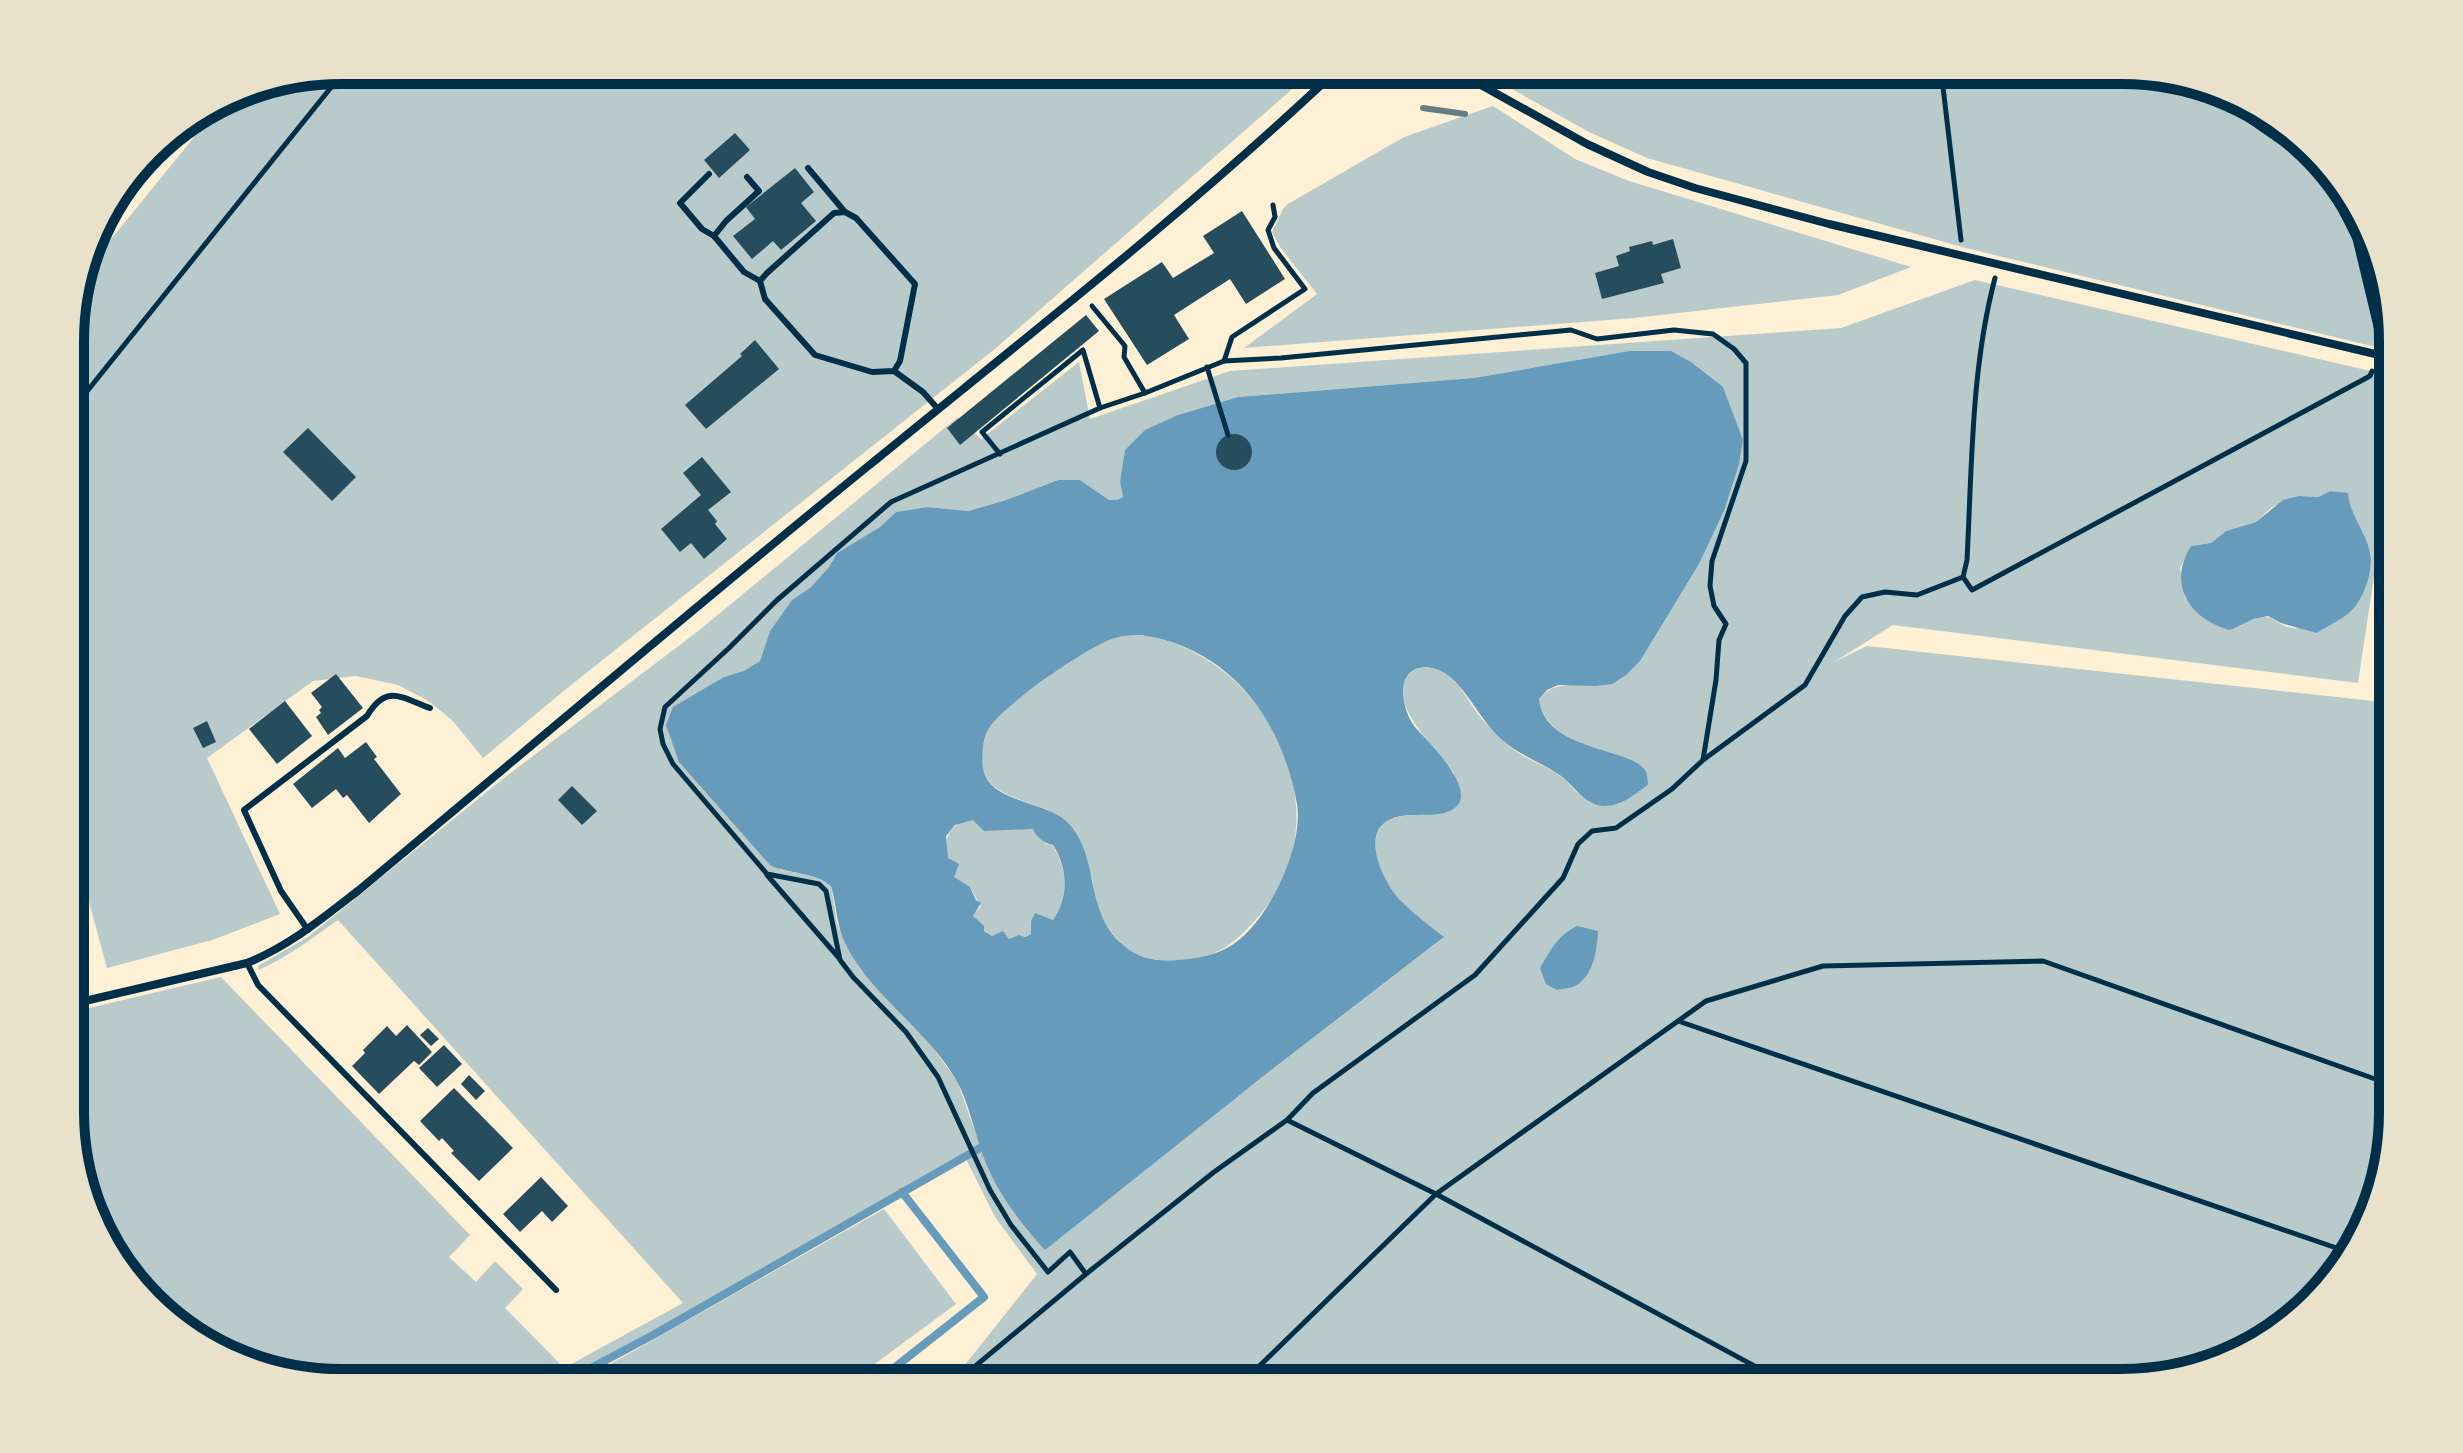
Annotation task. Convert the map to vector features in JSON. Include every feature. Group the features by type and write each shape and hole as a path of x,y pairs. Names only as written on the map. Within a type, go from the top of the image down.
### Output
{"street":[{"path":"84,1001 247,963 271,953 308,930 683,617 1081,293 1242,157 1322,84"},
{"path":"1479,84 1587,144 1648,172 1695,188 1829,224 2378,355"}],"lane":[{"path":"709,174 680,203 702,229 714,236 744,272 760,281 765,299 815,355 872,372 894,371 900,361 915,284 856,218 845,212 808,168"},
{"path":"714,236 759,191 747,177"},
{"path":"760,281 834,213 845,212"},
{"path":"894,371 923,392 938,409"},
{"path":"308,930 281,891 244,810 367,716 376,701 385,696 402,698 430,708"},
{"path":"247,963 258,985 556,1290"}],"path":[{"path":"84,395 333,84"},
{"path":"1943,84 1961,226 1960,255"},
{"path":"2237,112 2304,159"},
{"path":"2336,199 2352,228 2378,325"},
{"path":"1224,361 1232,337 1305,289 1274,248 1268,230 1275,217 1273,205"},
{"path":"1999,264 1978,354 1967,560 1963,577 1972,590 2370,376 2378,355"},
{"path":"1081,293 1125,346 1124,357 1145,393"},
{"path":"1086,1274 1070,1252 1048,1272 1011,1225 990,1190 938,1077 906,1032 853,977 673,764 663,744 660,729 665,707 776,601 891,502 1100,408 1224,361 1571,330 1597,339 1674,330 1713,334 1734,349 1746,363 1746,461 1712,561 1710,586 1714,606 1726,624 1719,640 1703,760"},
{"path":"1000,454 982,432 1083,350 1100,408"},
{"path":"1207,367 1228,435"},
{"path":"972,1369 1214,1172 1287,1120 1313,1093 1475,975 1563,878 1578,844 1592,831 1616,828 1672,789 1703,760 1805,685 1845,616 1862,597 1885,592 1917,595 1963,577"},
{"path":"767,874 819,884 826,891 840,960"},
{"path":"1257,1368 1436,1194 1706,1001 1823,966 2043,961 2378,1080"},
{"path":"1680,1022 2339,1249"},
{"path":"1287,1120 1436,1194 1760,1368"}],"shaded area":[{"path":"1298,84 996,348 483,758 452,720 427,700 398,685 356,676 313,681 207,758 280,914 212,940 107,968 84,883 84,341 86,307 100,253 206,122 258,98 307,86"},
{"path":"1503,84 2122,84 2156,86 2189,93 2250,118 2304,159 2326,185 2345,213 2370,274 2378,324 2378,348 1966,248 1647,158 1589,132"},
{"path":"1493,106 1575,159 1629,181 1911,267 1838,295 1634,318 1244,348 1317,294 1272,232 1288,204 1404,137"},
{"path":"1975,280 2378,373 2378,549 2358,683 1893,625 1834,662 1867,646 2378,701 2378,1129 2374,1162 2359,1210 2345,1240 2326,1268 2304,1294 2278,1316 2236,1342 2172,1364 2139,1368 962,1369 1037,1274 995,1217 965,1157 590,1369 307,1367 274,1360 212,1335 159,1294 118,1240 93,1179 86,1146 84,1112 84,1009 221,977 470,1235 449,1257 476,1282 495,1261 523,1289 505,1308 564,1368 683,1303 338,920 280,959 259,970 258,966 308,937 504,778 697,632 958,417 981,439 1079,362 1090,419 1230,371 1841,328","holes":["1629,351 1671,351 1734,418 1743,440 1739,465 1724,511 1700,562 1577,685 1556,687 1539,699 1542,710 1554,727 1583,745 1629,760 1648,785 1619,804 1583,796 1555,772 1512,748 1481,718 1459,687 1439,669 1431,667 1413,671 1404,681 1402,693 1406,708 1425,738 1454,773 1444,813 1408,815 1389,820 1380,828 1376,849 1382,873 1394,894 1443,938 1266,1074 1007,1201 989,1170 957,1081 922,1033 861,970 846,945 837,923 831,886 821,877 781,870 702,691 760,661 770,631 792,600 811,587 837,553 880,527 896,512 927,507 967,511 1058,480 1080,480 1109,500 1118,501 1123,497 1120,481 1178,415 1238,397 1474,378","2330,491 2348,494 2349,507 2371,554 2350,612 2326,623 2306,627 2291,628 2262,617 2240,626 2185,598 2180,568 2191,546 2211,543 2226,531 2256,522 2272,507 2299,496 2318,497"]},
{"path":"1141,635 1186,648 1225,672 1257,705 1280,744 1294,787 1296,832 1285,876 1259,916 1243,933 1217,952 1175,961 1151,959 1136,954 1122,944 1100,914 1091,876 1055,816 1000,791 988,780 982,763 983,745 989,728 1025,693 1105,642 1123,636"},
{"path":"973,820 990,829 1033,829 1046,844 1052,845 1064,873 1062,902 1053,920 1035,914 1031,921 1031,934 1008,939 990,935 984,930 972,916 981,906 970,887 955,880 947,854 947,838 957,825"},
{"path":"884,1209 956,1304 868,1369 602,1369"}],"water":[{"path":"1629,351 1671,351 1723,387 1743,440 1739,465 1724,511 1700,562 1640,661 1626,675 1612,684 1558,685 1547,690 1539,699 1545,717 1557,730 1638,764 1646,773 1648,785 1617,804 1605,806 1592,803 1561,776 1500,738 1445,673 1424,667 1409,674 1403,688 1407,713 1452,771 1461,796 1457,806 1444,813 1391,819 1381,826 1375,847 1382,872 1395,894 1444,937 1045,1250 994,1181 955,1078 929,1043 856,963 840,931 831,886 817,878 770,865 679,762 666,725 673,707 724,677 744,671 760,661 770,631 792,600 811,587 837,553 880,527 896,512 927,507 968,511 1058,480 1080,480 1109,500 1118,500 1123,497 1120,482 1125,450 1145,430 1178,415 1238,397 1474,378","holes":["1141,635 1173,643 1201,655 1226,672 1247,692 1279,744 1297,804 1298,822 1288,864 1268,906 1240,939 1225,949 1196,958 1156,960 1141,956 1122,944 1102,916 1085,854 1070,825 1062,817 1004,794 987,779 983,768 983,746 989,728 1010,706 1043,680 1093,648 1118,637","973,820 984,831 1033,829 1041,840 1053,845 1062,863 1065,883 1062,902 1053,920 1035,913 1031,921 1031,934 1025,937 1019,935 1009,939 1003,931 992,936 984,931 984,926 973,916 981,903 976,900 970,887 954,877 959,864 948,858 946,836 955,825"]},
{"path":"2330,491 2348,493 2370,553 2366,585 2350,612 2317,633 2268,616 2230,630 2203,618 2193,609 2186,598 2181,574 2191,546 2211,543 2226,531 2256,522 2283,500 2299,496 2318,497"},
{"path":"1577,926 1598,931 1594,961 1577,985 1557,990 1546,984 1540,968 1560,939"}],"building":[{"path":"735,133 750,150 719,178 704,160"},
{"path":"795,168 814,192 801,203 816,221 781,250 773,241 752,259 733,236 755,219 746,207"},
{"path":"1242,211 1285,279 1246,304 1230,279 1174,315 1189,339 1147,365 1104,299 1162,262 1173,278 1214,253 1203,236"},
{"path":"1673,239 1681,268 1661,274 1664,283 1602,299 1595,273 1619,266 1616,256 1630,251 1629,247"},
{"path":"1086,315 1099,331 960,445 947,428"},
{"path":"755,340 779,369 706,429 685,405 742,356 740,354"},
{"path":"308,428 356,477 332,501 283,452"},
{"path":"1234,434 1247,439 1252,452 1247,465 1234,470 1221,465 1216,452 1221,439"},
{"path":"702,457 731,492 708,510 727,539 704,559 691,543 680,552 661,529 701,495 683,473"},
{"path":"336,674 363,708 328,735 316,717 322,707 311,693"},
{"path":"285,701 312,736 277,764 249,729"},
{"path":"207,721 216,742 203,748 193,728"},
{"path":"366,742 377,757 374,759 401,794 369,823 347,795 343,798 336,789 312,808 293,784 338,748 345,758"},
{"path":"572,786 597,811 582,825 558,800"},
{"path":"407,1025 432,1052 419,1065 414,1061 379,1094 352,1066 387,1026 396,1036"},
{"path":"428,1028 439,1039 431,1046 420,1035"},
{"path":"444,1045 462,1064 437,1087 419,1068"},
{"path":"469,1075 485,1091 476,1100 461,1084"},
{"path":"454,1088 513,1148 479,1181 451,1153 454,1151 442,1138 439,1141 420,1121"},
{"path":"541,1177 568,1206 552,1222 542,1211 520,1232 503,1214"}],"waterway":[{"path":"590,1369 980,1148"},
{"path":"893,1369 984,1297 902,1192"}],"railway":[{"path":"1423,108 1465,114"}]}
